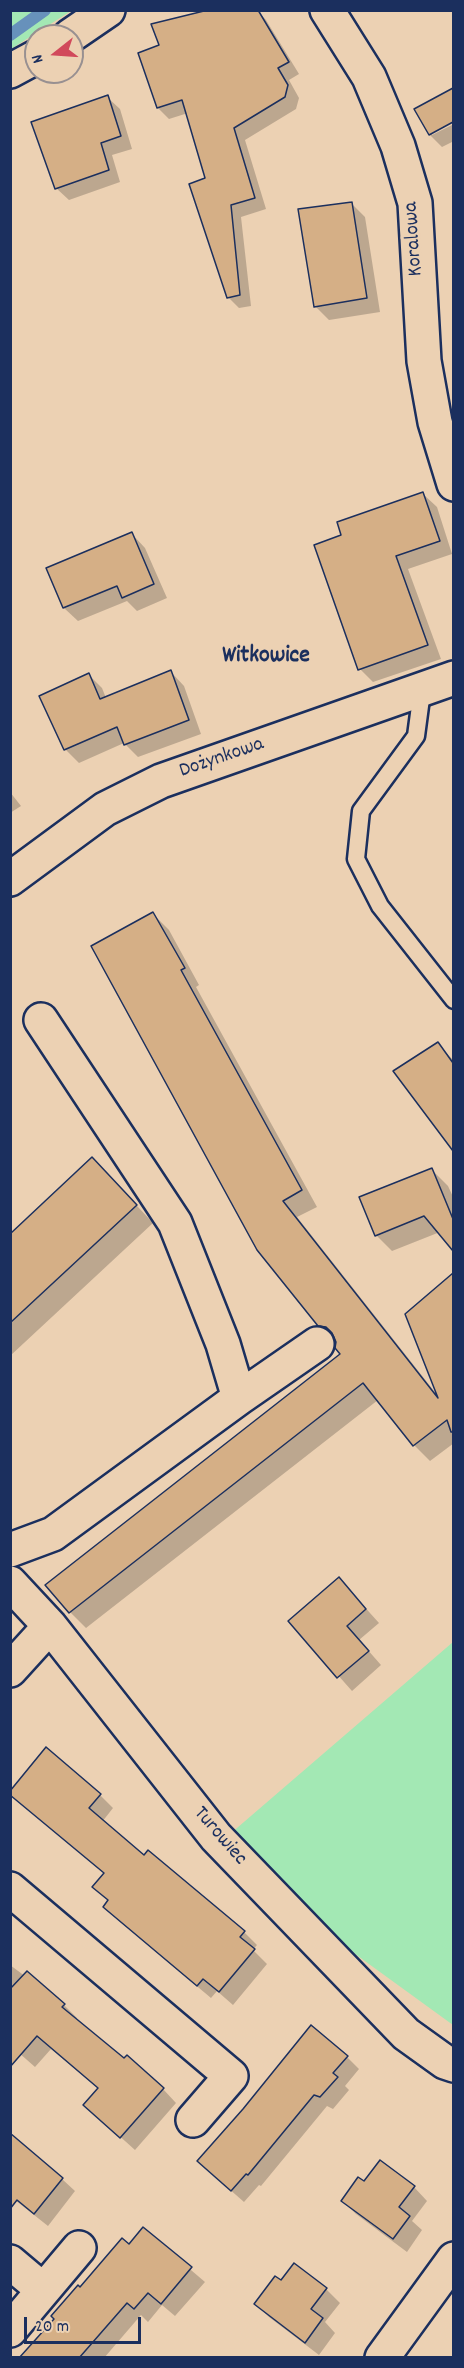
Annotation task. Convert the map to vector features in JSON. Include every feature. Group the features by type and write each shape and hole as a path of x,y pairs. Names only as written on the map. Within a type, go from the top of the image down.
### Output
{"street":[{"path":"84,26 108,10"},
{"name":"Koralowa","path":"327,10 369,77 398,146 415,203 424,360 435,422 453,484"},
{"path":"10,71 24,63"},
{"name":"Dożynkowa","path":"10,879 105,809 161,781 422,691 453,678"},
{"path":"41,1020 176,1223 223,1344 239,1398"},
{"path":"10,1550 53,1534 317,1344"},
{"name":"Turowiec","path":"10,1582 50,1626 216,1837 406,2034 445,2062 453,2065"},
{"path":"10,1670 50,1626"},
{"path":"10,1889 231,2076 193,2120"},
{"path":"10,2330 42,2289 79,2248"},
{"path":"382,2358 453,2259"},
{"path":"10,2262 42,2289"}],"lane":[{"path":"422,691 416,736 361,811 356,859 380,906 453,1000"}],"green space":[{"path":"11,10 71,10 50,24 24,24 24,41 11,49"},
{"path":"453,1642 453,2025 329,1935 230,1834"}],"building":[{"path":"208,10 258,10 289,62 278,68 288,85 285,97 234,128 255,198 231,205 240,295 227,298 189,184 205,178 182,100 157,108 138,53 159,45 151,24"},
{"path":"453,88 453,122 429,135 414,109"},
{"path":"108,95 121,136 101,143 109,170 55,189 31,122"},
{"path":"352,202 367,298 314,307 298,209"},
{"path":"423,492 440,541 396,556 428,645 358,670 314,545 341,535 337,522"},
{"path":"132,532 154,584 122,598 117,586 63,608 46,568"},
{"path":"171,670 189,720 124,745 117,727 64,750 39,696 89,673 100,699"},
{"path":"153,912 185,968 181,970 302,1190 283,1201 438,1398 405,1314 453,1273 453,1432 447,1420 413,1446 363,1383 69,1613 45,1585 340,1354 335,1348 336,1342 332,1333 326,1327 318,1326 257,1250 91,946"},
{"path":"438,1042 453,1063 453,1151 393,1071"},
{"path":"92,1157 137,1205 10,1323 10,1234"},
{"path":"432,1168 453,1219 453,1251 424,1216 375,1236 359,1197"},
{"path":"339,1577 366,1609 347,1626 369,1651 337,1678 288,1621"},
{"path":"46,1747 101,1794 89,1808 144,1855 148,1850 245,1931 240,1937 255,1949 219,1992 203,1979 197,1986 103,1907 108,1900 92,1887 104,1873 10,1795 10,1791"},
{"path":"27,1971 65,2004 62,2007 124,2058 127,2055 164,2088 120,2138 83,2105 98,2088 37,2036 10,2067 10,1989"},
{"path":"311,2025 348,2056 333,2073 338,2077 320,2097 314,2095 248,2175 246,2174 231,2191 197,2161 243,2109"},
{"path":"10,2133 63,2178 34,2214 17,2200 10,2209"},
{"path":"380,2160 415,2186 399,2207 410,2216 393,2239 341,2201 358,2177 364,2181"},
{"path":"143,2227 192,2267 161,2304 148,2293 134,2309 127,2303 79,2358 19,2358 54,2319 51,2316 78,2285 80,2287 122,2238 129,2244"},
{"path":"294,2263 327,2288 311,2309 323,2318 305,2343 254,2304 275,2276 281,2280"}],"waterway":[{"path":"10,35 45,10"}],"district":[{"name":"Witkowice","path":"266,658"}]}
